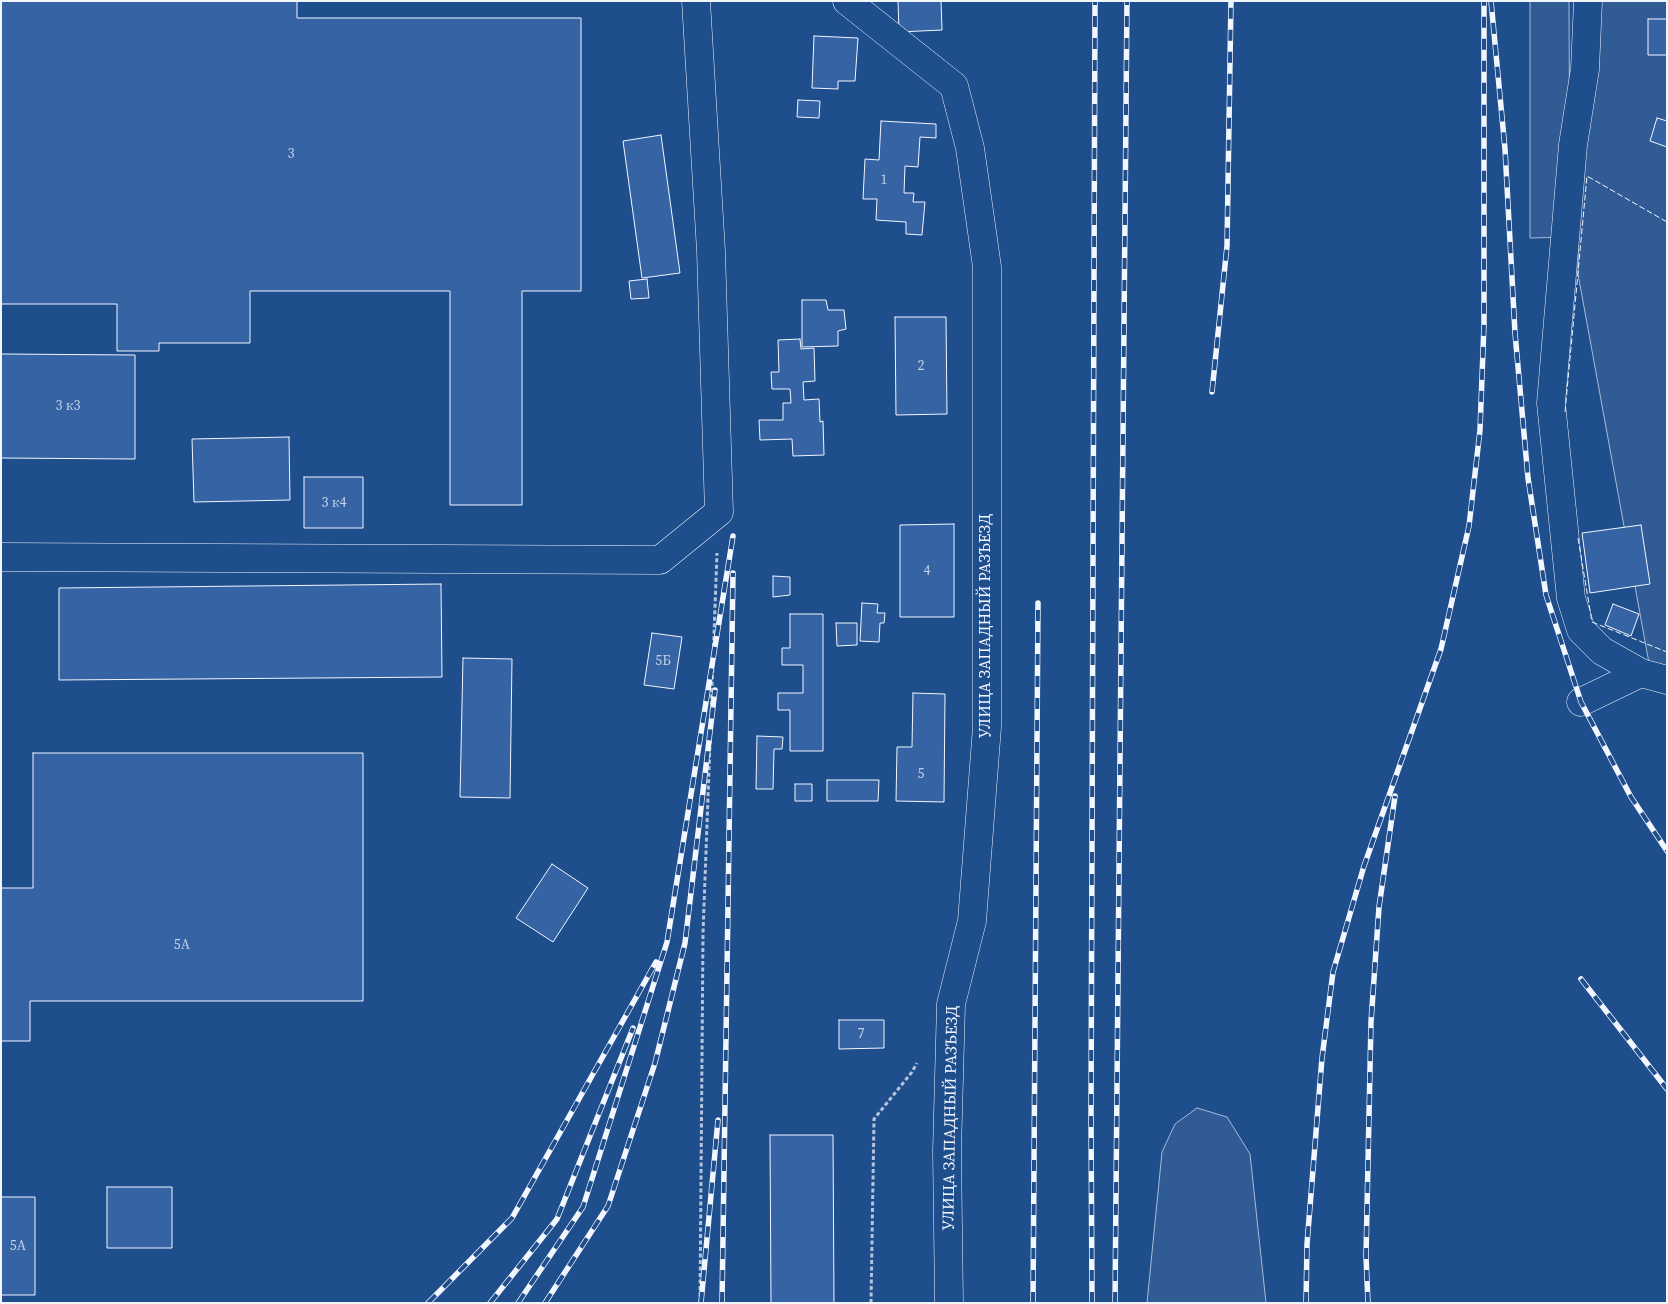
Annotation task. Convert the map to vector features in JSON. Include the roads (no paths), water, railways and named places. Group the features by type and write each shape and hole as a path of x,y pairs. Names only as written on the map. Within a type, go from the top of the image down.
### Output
{"street":[{"path":"1,557 660,560 719,512 711,252 696,1"},
{"name":"УЛИЦА ЗАПАДНЫЙ РАЗЪЕЗД","path":"847,1 954,86 970,148 987,267 987,727 972,921 951,1004 948,1151 949,1303"},
{"path":"1588,1 1585,69 1573,145 1551,403 1571,598 1581,630 1602,651 1654,677"},
{"path":"1581,702 1654,677"}],"railway":[{"path":"1092,1303 1095,1"},
{"path":"1115,1303 1127,1"},
{"path":"1212,392 1227,246 1231,1"},
{"path":"1306,1303 1307,1244 1322,1058 1333,972 1364,866 1441,649 1469,526 1480,430 1484,324 1484,1"},
{"path":"1491,1 1505,149 1515,333 1528,478 1546,595 1581,702 1631,797 1667,851"},
{"path":"518,1303 583,1207 667,942 733,536"},
{"path":"722,1303 733,573"},
{"path":"1033,1303 1038,603"},
{"path":"545,1303 608,1206 655,1063 685,943 715,690"},
{"path":"1368,1303 1366,1256 1371,1022 1379,907 1395,796"},
{"path":"428,1303 512,1218 656,962"},
{"path":"1581,979 1667,1089"},
{"path":"490,1303 557,1219 633,1028"},
{"path":"701,1303 718,1120"}]}
